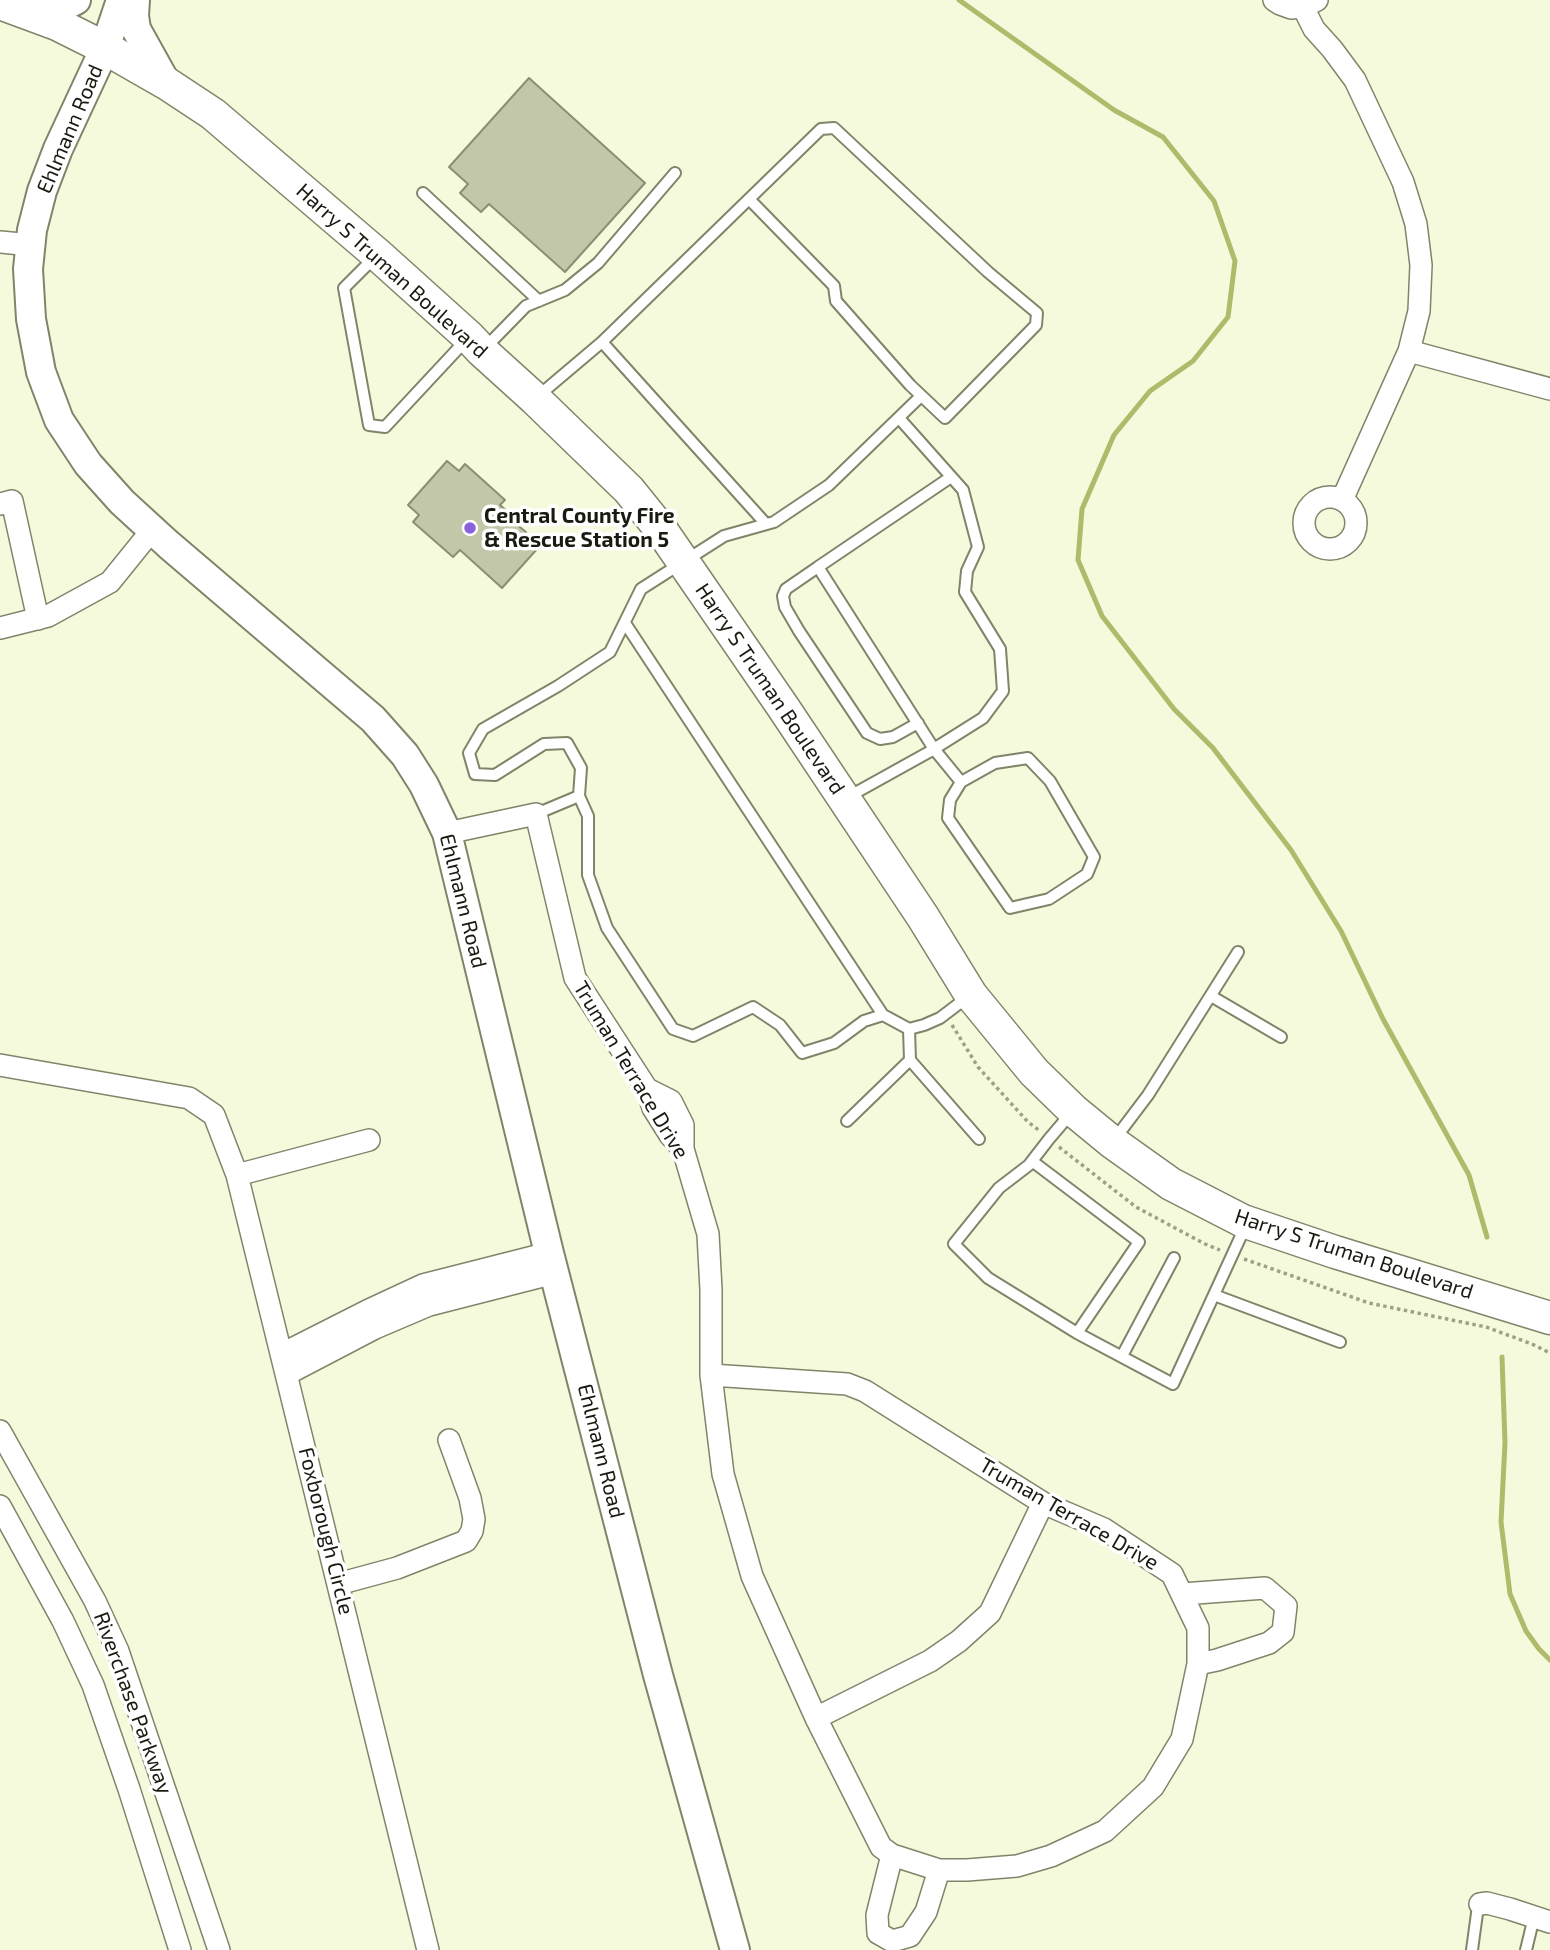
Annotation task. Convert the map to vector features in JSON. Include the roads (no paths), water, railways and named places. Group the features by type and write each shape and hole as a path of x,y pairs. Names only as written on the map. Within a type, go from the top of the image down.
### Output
{"main road":[{"name":"Harry S Truman Boulevard","path":"13,8 57,23 105,48 213,114 378,255 535,398 629,490 662,531 845,799 971,995 1034,1072 1073,1110 1171,1184 1247,1222 1550,1318"}],"street":[{"path":"13,8 60,9 76,0"},
{"name":"Ehlmann Road","path":"121,0 105,48 58,149 42,191 33,227 28,269 31,318 41,372 59,420 88,464 152,530 373,719 405,755 424,785 447,834 552,1263 658,1675 735,1950"},
{"path":"135,0 136,29 166,83"},
{"path":"1274,0 1292,8 1310,4 1314,29 1355,80 1403,182 1416,224 1420,265 1419,311 1409,351 1342,500"},
{"path":"0,242 31,245"},
{"path":"1409,351 1550,389"},
{"path":"0,504 12,501 38,619"},
{"path":"0,628 48,616 110,582 152,530"},
{"path":"447,834 536,814"},
{"name":"Truman Terrace Drive","path":"536,814 575,978 647,1089 653,1108 670,1135 683,1149 708,1234 711,1375 723,1474 752,1576 816,1718 881,1847 892,1855 939,1870 1017,1866 1051,1856 1105,1831 1153,1787 1182,1739 1198,1664 1198,1628 1172,1574 1104,1529 1042,1503 864,1391 847,1384 711,1375"},
{"name":"Foxborough Circle","path":"0,1065 189,1098 214,1115 237,1175 428,1950"},
{"path":"237,1175 369,1140"},
{"path":"284,1364 367,1311 423,1285 552,1263"},
{"name":"Riverchase Parkway","path":"2,1440 95,1601 118,1651 219,1950"},
{"path":"338,1584 397,1568 466,1541 472,1531 474,1519 470,1497 449,1440"},
{"path":"816,1718 930,1661 959,1641 990,1613 1042,1503"},
{"name":"Riverchase Parkway","path":"0,1506 63,1621 93,1685 180,1950"},
{"path":"1182,1594 1265,1588 1286,1606 1283,1632 1269,1643 1198,1664"},
{"path":"892,1855 877,1914 878,1933 892,1941 910,1936 926,1912 939,1870"},
{"path":"1480,1904 1487,1903 1542,1919"}],"lane":[{"path":"535,398 602,342 749,199 821,129 834,128 988,272 1037,313 1037,325 945,418 909,385 836,301 834,286 749,199"},
{"path":"378,255 344,288 369,425 385,427 475,344 526,306 565,290 598,263 675,173"},
{"path":"423,193 539,300"},
{"path":"602,342 766,524"},
{"path":"883,1015 864,1021 834,1043 803,1053 780,1025 753,1007 693,1036 673,1029 607,928 588,875 588,816 579,796 581,768 567,743 544,744 495,775 475,774 469,753 483,729 558,686 610,652 641,589 724,537 774,522 830,485 921,396"},
{"path":"845,799 983,718 1003,691 1000,649 965,592 967,571 978,547 963,490 899,418"},
{"path":"918,723 892,737 880,739 867,733 799,631 785,607 783,596 786,589 951,477"},
{"path":"818,567 934,749 961,782"},
{"path":"625,623 883,1015 909,1029 940,1018 971,995"},
{"path":"1028,758 1050,781 1094,857 1087,874 1049,898 1010,908 948,818 950,800 961,782 995,763 1028,758"},
{"path":"536,814 579,796"},
{"path":"1112,1142 1148,1094 1238,952"},
{"path":"1210,996 1281,1037"},
{"path":"909,1029 910,1060 979,1139"},
{"path":"847,1121 910,1060"},
{"path":"1073,1110 1032,1161 999,1188 954,1244 988,1278 1077,1332 1173,1384 1247,1222"},
{"path":"1032,1161 1139,1242 1077,1332"},
{"path":"1122,1356 1174,1258"},
{"path":"1214,1295 1340,1342"},
{"path":"1472,1950 1480,1904"},
{"path":"1526,1950 1542,1919"}],"waterway":[{"path":"959,0 1114,110 1163,137 1214,201 1235,261 1228,317 1193,361 1150,391 1114,435 1082,509 1078,560 1102,616 1174,709 1213,748 1291,850 1341,931 1383,1019 1469,1175 1487,1237"},
{"path":"1502,1357 1505,1443 1501,1522 1510,1594 1526,1631 1550,1660"}],"place":[{"name":"Central County Fire & Rescue Station 5","path":"470,528"}]}
